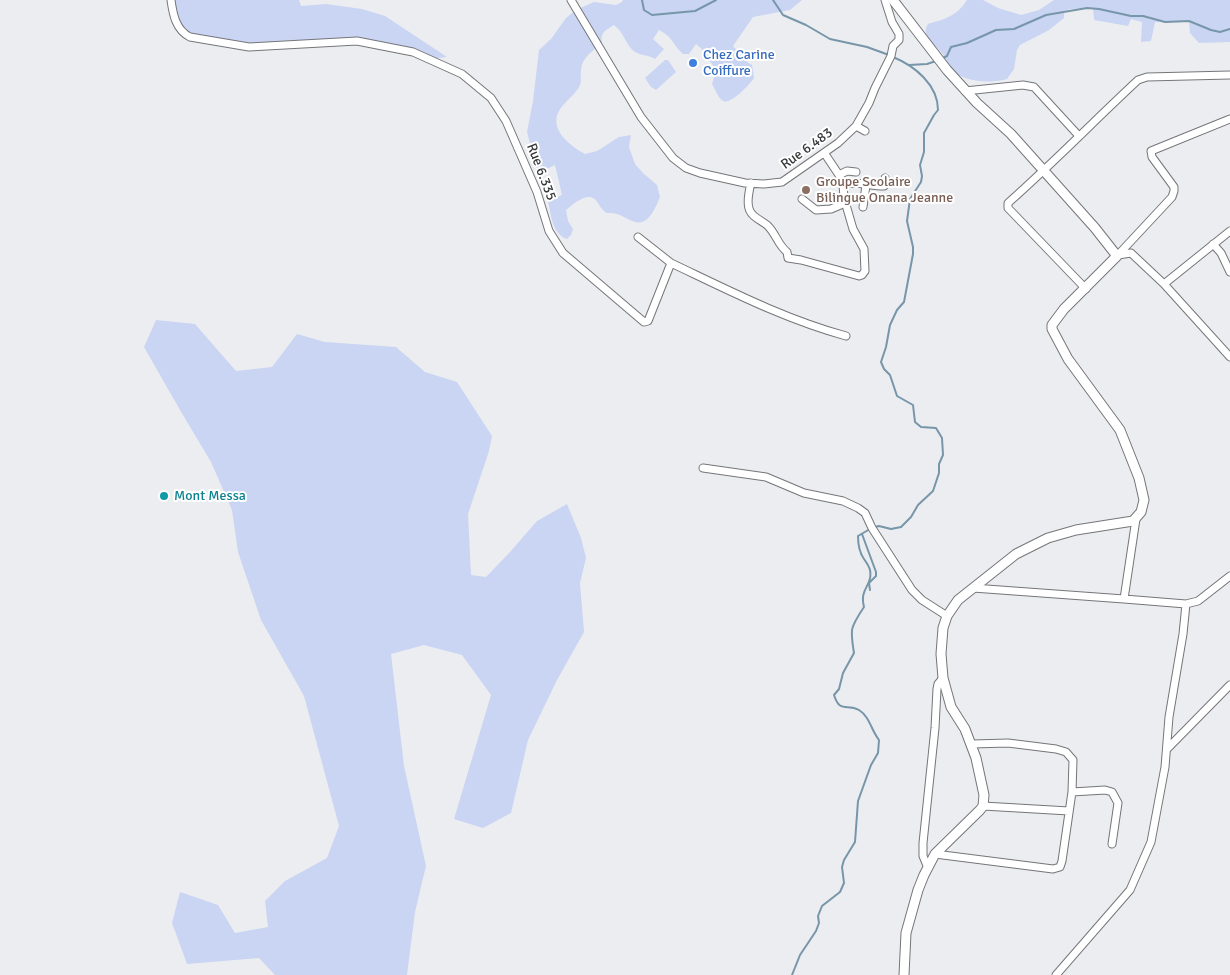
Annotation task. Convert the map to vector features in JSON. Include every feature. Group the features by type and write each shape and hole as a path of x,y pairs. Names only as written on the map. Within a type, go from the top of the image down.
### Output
{"street":[{"name":"Rue 6.335","path":"171,0 177,24 182,32 190,37 249,47 357,41 412,52 462,74 491,98 506,121 537,192 549,231 563,253 644,322 648,321 671,263"},
{"name":"Rue 6.483","path":"571,0 641,117 674,158 686,168 700,173 764,184 782,182 825,154 856,126 869,104 893,46 899,40 899,34 892,22 885,0"},
{"path":"893,0 930,50 966,91 1011,134 1095,228 1117,256"},
{"path":"1086,289 1008,208 1008,203 1044,172 1078,136 1138,80 1147,77 1230,75"},
{"path":"966,91 1022,85 1034,88 1078,136"},
{"path":"1124,600 1136,519 1143,506 1139,478 1120,430 1068,359 1052,330 1052,325 1056,318 1086,289 1172,197 1174,186 1152,157 1151,151 1230,119"},
{"path":"856,126 865,131"},
{"path":"751,183 748,206 750,213 768,226 778,239 780,247 787,252 788,258 859,276 862,275 865,271 864,249 853,229 845,204 840,175 825,154"},
{"path":"840,175 847,172 856,172"},
{"path":"843,184 857,183 884,186 885,178"},
{"path":"864,206 866,185"},
{"path":"802,199 816,210 831,209 845,204"},
{"path":"1164,284 1230,231"},
{"path":"638,237 671,263 776,313 846,336"},
{"path":"1213,244 1221,253 1230,272"},
{"path":"1117,256 1131,253 1164,284 1230,357"},
{"path":"704,468 766,477 798,491 843,501 858,508 865,513 872,528 912,590 922,600 947,616"},
{"path":"904,975 906,933 918,890 928,868 935,854 983,806 982,780 972,744 951,706 943,678 941,654 943,628 947,616 958,600 1016,554 1048,538 1076,530 1136,519"},
{"path":"973,588 1186,604 1198,601 1230,576"},
{"path":"1056,975 1130,890 1151,842 1165,768 1169,717 1186,604"},
{"path":"928,868 923,856 923,843 935,728 937,689 938,684 943,678"},
{"path":"1166,749 1230,685"},
{"path":"935,854 1053,869 1060,867 1062,862 1072,792 1073,760 1066,752 1056,749 1008,743 972,744"},
{"path":"1072,792 1104,790 1112,792 1118,803 1112,844"},
{"path":"983,806 1069,811"}],"shaded area":[{"path":"171,0 299,0 301,6 326,4 362,9 385,16 447,57 429,59 376,44 249,47 182,32"},
{"path":"623,0 802,0 790,10 753,17 733,46 752,65 754,78 740,93 731,100 726,101 720,98 712,84 715,74 714,67 703,54 704,51 696,44 689,54 683,54 670,38 659,30 653,39 664,49 655,59 635,52 614,25 604,32 602,43 583,61 580,85 560,109 556,120 557,126 569,143 585,154 597,151 619,137 631,135 629,147 635,164 657,185 660,197 648,218 640,222 605,212 596,200 590,197 580,199 566,210 568,221 573,229 567,239 558,233 555,228 548,201 562,195 555,165 538,173 527,132 539,50 551,39 566,18 576,10 594,2 616,5"},
{"path":"967,0 983,0 998,8 1021,15 1039,10 1054,0 1230,0 1230,42 1199,43 1190,33 1189,22 1155,22 1151,41 1141,42 1142,22 1131,19 1128,26 1094,20 1093,8 1070,9 1064,11 1064,18 1049,30 1020,45 1017,50 1014,69 1007,79 1001,81 977,81 962,77 951,69 943,54 929,39 926,32 928,24 955,13"},
{"path":"665,60 668,60 676,72 656,90 651,87 645,78"},
{"path":"156,320 195,324 236,371 272,367 297,334 325,342 396,347 425,372 457,382 492,436 489,451 468,514 471,575 486,577 537,521 567,504 581,538 586,558 580,583 584,632 557,680 528,740 511,813 483,828 454,819 491,695 462,655 424,645 391,654 404,766 426,866 415,912 407,975 275,975 259,958 187,964 172,923 180,892 218,905 235,933 268,927 265,901 285,881 327,858 339,826 304,696 261,620 238,552 232,510 211,462 144,347"}],"waterway":[{"path":"642,0 644,10 652,15 695,11 716,0"},
{"path":"773,0 783,15 806,25 830,39 867,47 889,55"},
{"path":"941,59 947,56 951,47 967,43 996,30 1014,29 1046,15 1087,8 1131,16 1143,16 1165,22 1189,21 1220,32 1230,29"},
{"path":"875,527 891,529 901,527 911,517 918,505 933,491 943,455 942,438 936,428 921,427 915,422 913,405 897,396 890,375 884,369 881,362 890,325 897,310 904,302 913,254 907,221 910,199 921,182 920,165 924,152 924,133 938,110 937,101 930,85 917,71 893,57"},
{"path":"909,65 927,64 936,61"},
{"path":"792,975 800,955 816,931 819,923 818,916 822,906 840,892 844,883 842,867 855,842 858,801 871,765 878,753 879,740 866,716 855,708 841,706 836,701 834,695 839,689 843,673 854,653 852,629 864,607 863,595 870,580 870,570 860,551 858,536 870,529"},
{"path":"862,534 876,572 876,576 869,583 870,590"}],"place":[{"name":"Chez Carine Coiffure","path":"693,63"},
{"name":"Groupe Scolaire Bilingue Onana Jeanne","path":"806,190"},
{"name":"Mont Messa","path":"164,496"}]}
